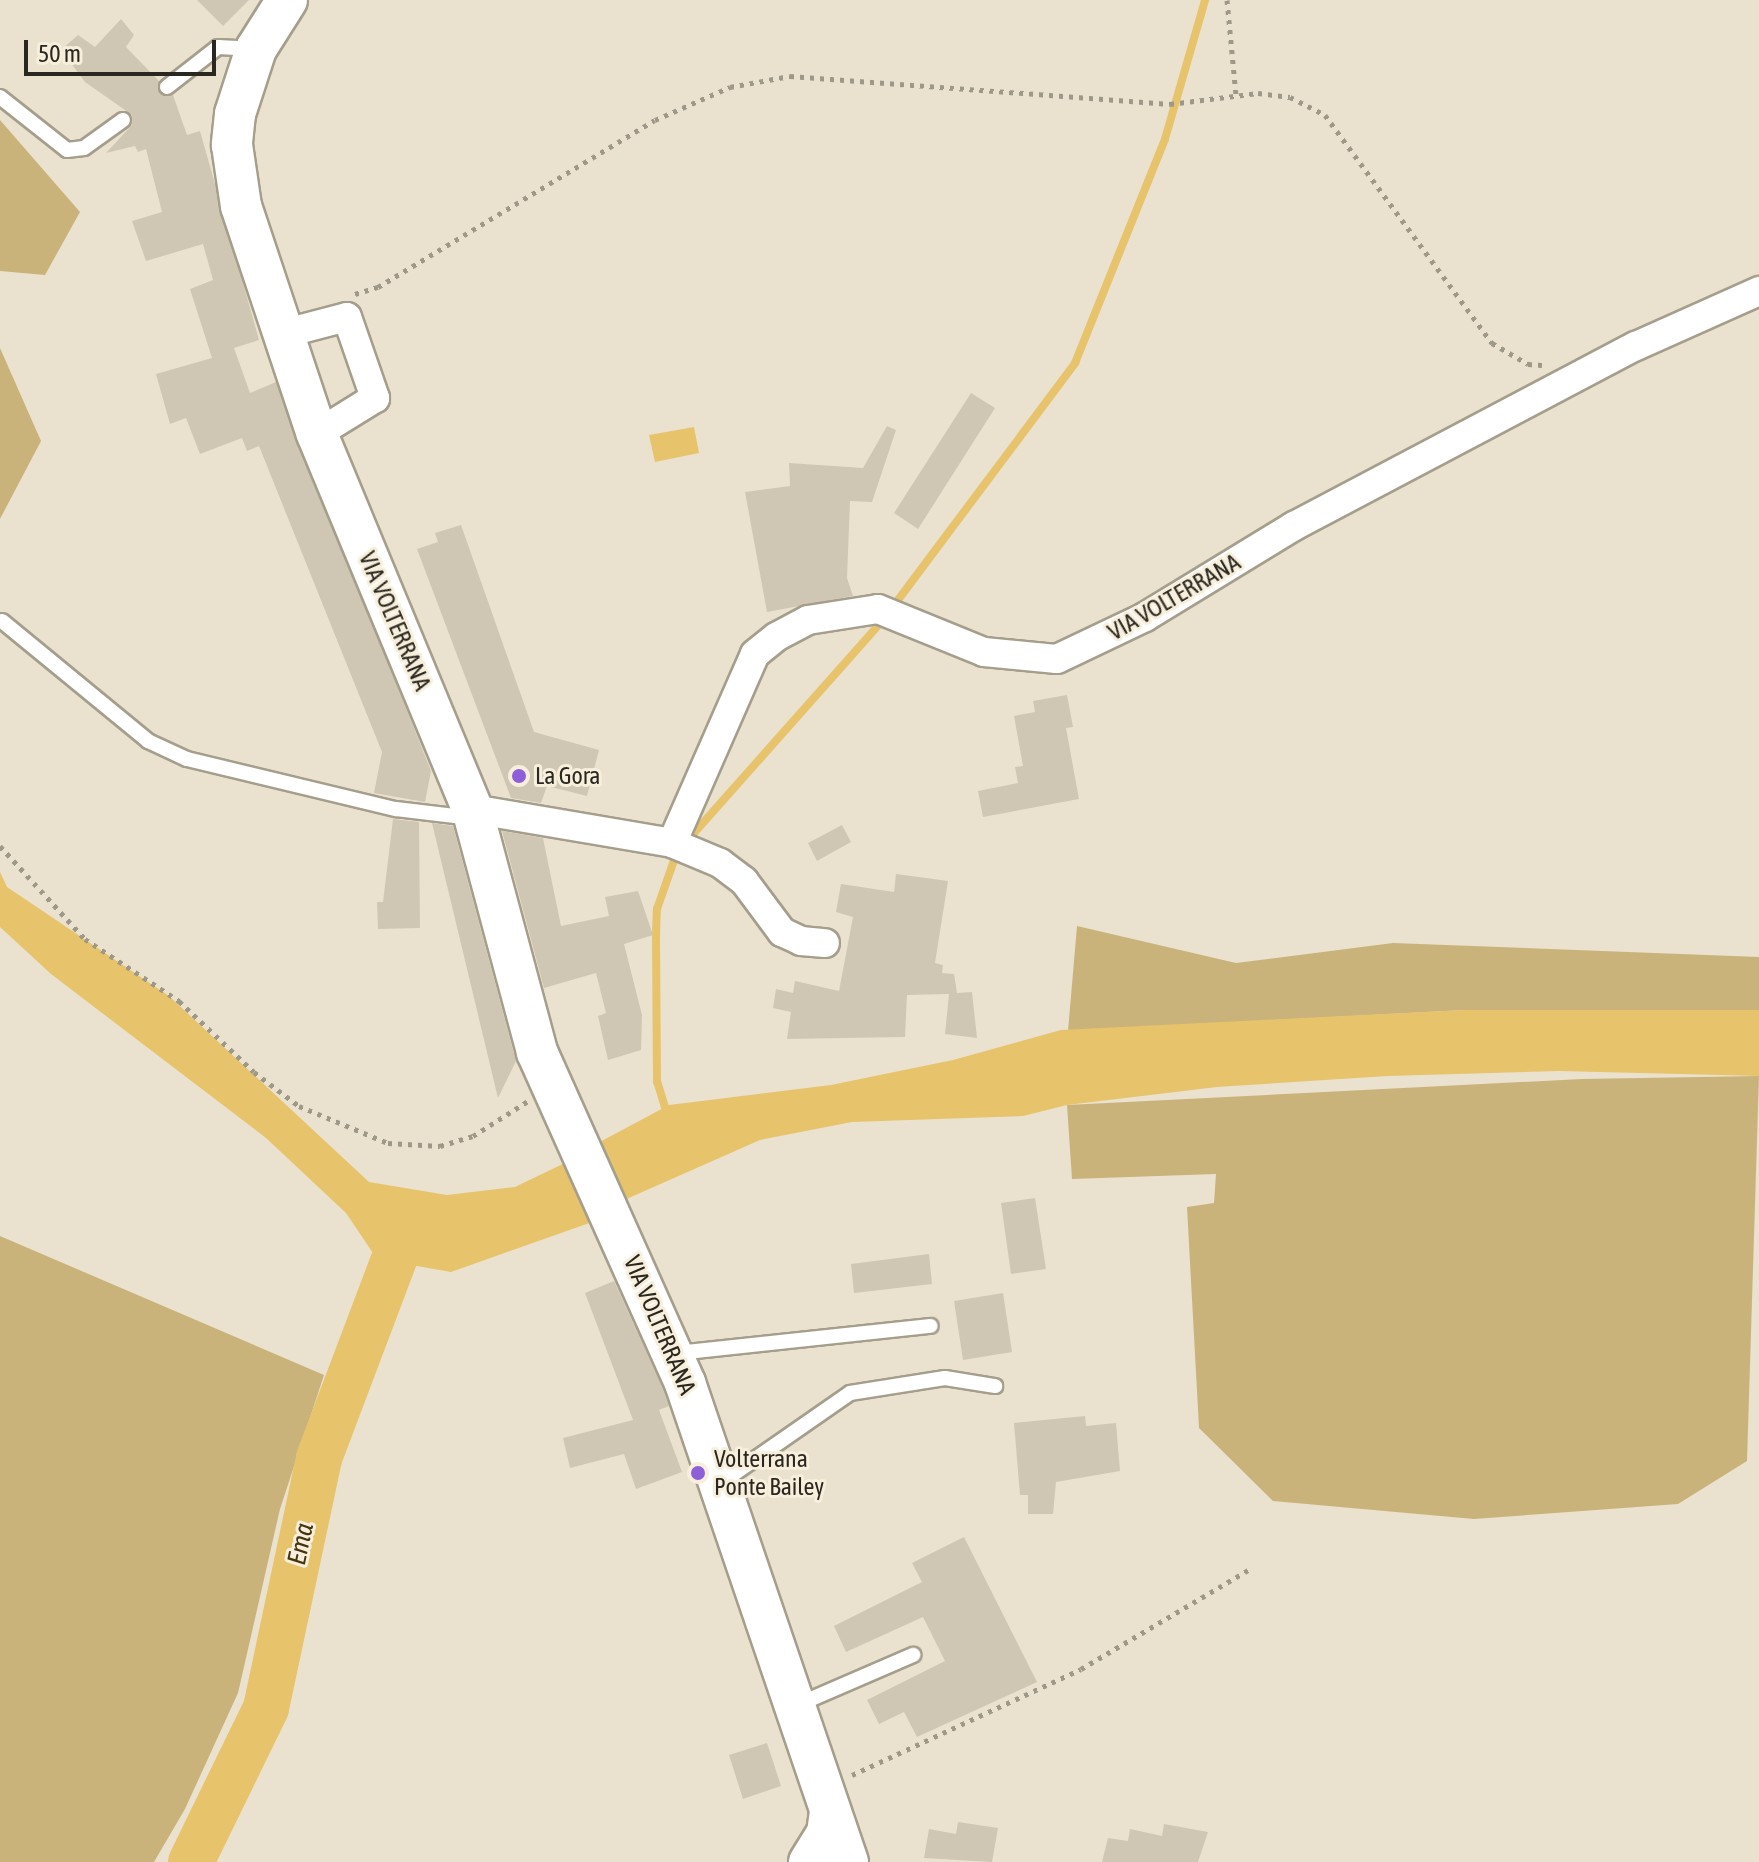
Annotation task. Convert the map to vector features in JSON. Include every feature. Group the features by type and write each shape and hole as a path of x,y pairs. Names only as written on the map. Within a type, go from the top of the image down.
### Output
{"main road":[{"name":"VIA VOLTERRANA","path":"287,0 256,49 235,114 235,174 282,334 317,434 473,814 546,1098 624,1240 673,1353 722,1482 795,1706 829,1839"}],"street":[{"name":"VIA VOLTERRANA","path":"672,843 755,654 776,637 808,620 878,609 984,652 1057,659 1145,617 1294,526 1591,370 1759,291"},
{"path":"282,334 347,317 352,331 375,398 317,434"},
{"path":"473,814 672,843 720,863 744,881 782,932 801,941 825,943"}],"lane":[{"path":"167,87 218,47 256,49"},
{"path":"0,97 67,150 84,148 123,120"},
{"path":"2,621 148,741 187,759 396,809 473,814"},
{"path":"673,1353 931,1326"},
{"path":"722,1482 850,1393 945,1378 995,1386"},
{"path":"795,1706 913,1655"}],"path":[{"path":"1227,0 1236,96"},
{"path":"350,295 378,287 655,120 730,87 790,76 1170,104 1236,96 1290,97 1325,115 1492,343 1528,364 1591,370"},
{"path":"0,846 85,939 179,1001 254,1072 299,1106 388,1143 440,1146 473,1136 546,1098"},
{"path":"829,1839 1081,1669 1252,1568"}],"shaded area":[{"path":"0,120 80,212 45,275 0,271"},
{"path":"0,348 41,441 0,519"},
{"path":"694,427 699,453 655,462 649,435"},
{"path":"0,872 7,887 169,996 369,1182 447,1195 515,1187 569,1161 595,1221 451,1272 377,1259 346,1213 266,1138 51,974 0,927"},
{"path":"1077,926 1236,963 1393,943 1759,957 1759,1010 1465,1010 1068,1031"},
{"path":"1465,1010 1759,1010 1759,1076 1559,1071 1388,1076 1217,1087 1067,1105 1023,1116 852,1122 760,1140 622,1201 596,1144 669,1105 831,1085 953,1060 1061,1030"},
{"path":"1759,1076 1747,1461 1678,1504 1474,1519 1273,1501 1199,1428 1187,1207 1214,1203 1216,1174 1072,1179 1067,1105 1582,1079"},
{"path":"0,1236 324,1375 280,1509 238,1693 185,1809 154,1862 0,1862"}],"building":[{"path":"197,0 249,0 223,26"},
{"path":"121,19 134,35 126,47 159,81 160,94 173,95 187,135 200,131 259,340 234,348 250,393 276,382 431,771 425,802 374,793 382,752 259,446 247,451 242,438 200,454 186,418 170,424 156,374 212,358 190,289 213,280 203,244 146,261 132,221 162,212 146,149 138,152 135,146 106,153 132,125 132,115 85,82 61,50 78,35 95,47"},
{"path":"971,393 995,408 918,529 894,513"},
{"path":"887,426 896,430 872,502 850,501 847,578 853,596 767,612 745,492 790,486 789,463 863,468"},
{"path":"461,525 534,732 599,750 587,796 547,786 541,803 511,798 417,549 438,542 435,533"},
{"path":"1067,695 1073,727 1066,728 1079,799 983,817 978,791 1018,783 1015,767 1023,766 1014,716 1035,712 1033,701"},
{"path":"393,819 419,822 420,928 378,929 377,902 383,902"},
{"path":"432,823 453,826 516,1061 498,1098"},
{"path":"842,825 851,842 817,861 808,843"},
{"path":"502,831 543,838 561,926 609,916 605,897 638,891 653,935 624,944 642,1015 641,1050 608,1060 598,1016 606,1013 596,973 544,988"},
{"path":"896,874 948,881 935,963 943,965 942,973 954,974 957,993 972,992 977,1038 945,1034 949,994 907,995 905,1037 787,1039 791,1012 773,1008 776,989 793,993 795,981 839,991 853,917 836,912 841,884 894,892"},
{"path":"1035,1198 1046,1269 1011,1274 1001,1203"},
{"path":"929,1254 932,1284 854,1293 851,1264"},
{"path":"614,1281 664,1391 669,1406 659,1410 682,1472 636,1489 624,1454 570,1468 563,1438 633,1420 585,1293"},
{"path":"1003,1293 1012,1352 963,1360 954,1301"},
{"path":"1085,1416 1086,1426 1116,1423 1120,1471 1056,1482 1053,1514 1028,1514 1028,1495 1020,1495 1014,1423"},
{"path":"964,1537 1037,1682 917,1737 904,1712 879,1724 867,1700 945,1661 923,1617 846,1652 834,1626 922,1582 912,1563"},
{"path":"767,1743 781,1786 743,1799 729,1755"},
{"path":"958,1822 998,1828 992,1862 924,1858 929,1829 956,1834"},
{"path":"1164,1824 1208,1832 1198,1862 1102,1862 1108,1838 1128,1841 1130,1829 1162,1836"}],"waterway":[{"path":"892,608 1075,363 1165,139 1205,0"},
{"path":"686,842 884,619"},
{"path":"668,1117 657,1082 656,934 657,909 677,852"},
{"name":"Ema","path":"191,1862 266,1708 319,1458 408,1223"}],"place":[{"name":"La Gora","path":"519,776"},
{"name":"Volterrana Ponte Bailey","path":"698,1473"}]}
